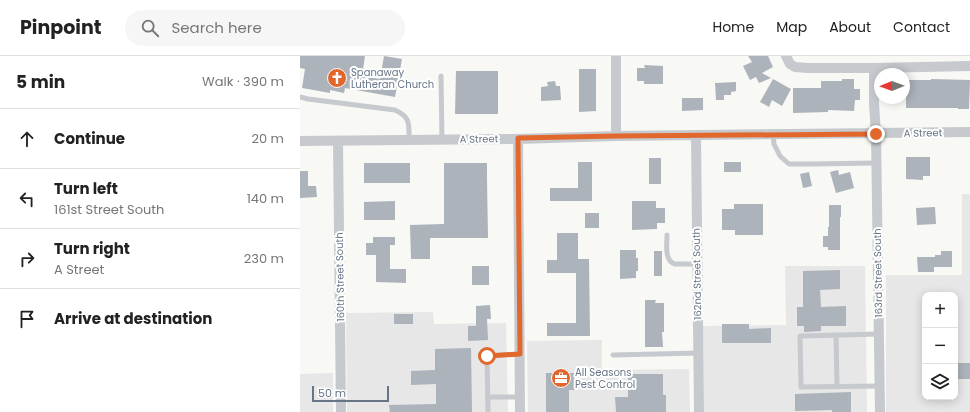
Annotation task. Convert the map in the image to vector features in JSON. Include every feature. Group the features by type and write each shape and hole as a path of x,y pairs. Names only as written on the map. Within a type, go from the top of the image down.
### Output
{"street":[{"path":"616,56 616,136"},
{"path":"787,59 790,64 808,68 970,66"},
{"name":"163rd Street South","path":"874,104 876,134 880,412"},
{"name":"A Street","path":"300,141 338,142 616,136 970,132"},
{"name":"162nd Street South","path":"696,135 699,412"},
{"path":"518,138 520,412"},
{"name":"160th Street South","path":"338,142 341,412"}],"lane":[{"path":"441,76 442,140"},
{"path":"300,97 395,110 402,113 407,118 409,123 410,140"},
{"path":"773,135 774,144 780,156 789,164 876,163"},
{"path":"667,236 669,261 675,264 697,264"},
{"path":"879,334 800,336 800,386 880,386"},
{"path":"836,335 837,386"},
{"path":"613,355 698,353"},
{"path":"488,412 487,356 520,354"},
{"path":"488,397 520,397"}],"shaded area":[{"path":"962,194 970,194 970,412 886,412 886,275 962,275"},
{"path":"785,266 865,266 867,412 704,412 703,326 786,325"},
{"path":"433,312 434,324 506,323 508,412 347,412 346,313"},
{"path":"602,340 602,370 689,369 690,412 528,412 527,341"},
{"path":"333,373 333,412 300,412 300,374"}],"building":[{"name":"Spanaway Lutheran Church","path":"300,56 365,56 362,76 380,79 384,56 402,59 395,97 345,88 344,93 330,90 330,93 302,88 305,69 300,68"},
{"path":"748,56 768,56 773,67 762,73 771,78 759,83 756,77 750,80 743,66 752,62"},
{"path":"644,65 663,66 663,84 644,84 644,81 637,81 637,68 645,68"},
{"path":"579,69 596,69 596,111 579,112"},
{"path":"456,71 498,71 498,114 455,114"},
{"path":"773,79 791,89 782,106 772,100 769,107 760,102"},
{"path":"842,79 854,79 854,89 860,89 860,100 855,100 854,111 828,110 828,112 793,113 793,88 821,88 821,81 842,81"},
{"path":"910,80 970,80 969,109 906,108 906,104 910,104"},
{"path":"555,81 556,86 560,86 561,100 541,101 541,87 548,86 547,82"},
{"path":"736,82 736,91 731,92 731,95 724,95 724,100 716,100 715,83"},
{"path":"682,98 703,98 703,110 682,111"},
{"path":"906,157 930,157 930,176 923,176 923,180 906,179"},
{"path":"649,158 661,158 661,184 649,184"},
{"path":"578,162 592,162 592,201 550,201 550,188 578,188"},
{"path":"724,162 741,162 741,172 724,172"},
{"path":"364,163 410,163 410,183 364,183"},
{"path":"444,163 487,163 488,238 430,238 430,259 411,259 410,225 444,224"},
{"path":"838,170 839,175 850,172 854,188 836,193 830,172"},
{"path":"300,171 308,171 308,186 316,186 317,197 300,198"},
{"path":"809,172 812,186 803,188 800,174"},
{"path":"395,201 395,220 364,220 364,202"},
{"path":"632,201 656,201 656,208 665,208 665,223 657,223 657,229 632,230"},
{"path":"734,204 763,204 763,235 735,235 735,230 722,230 722,209 734,209"},
{"path":"829,205 841,205 840,250 828,250 828,247 823,247 823,236 828,236"},
{"path":"935,207 936,224 917,225 916,208"},
{"path":"585,213 599,213 599,228 585,228"},
{"path":"557,233 578,233 578,259 589,259 590,336 547,336 547,323 576,323 576,273 547,273 547,260 557,260"},
{"path":"373,237 395,237 395,245 390,245 390,269 406,269 406,283 376,282 376,255 366,255 366,243 373,243"},
{"path":"620,250 636,250 636,258 638,258 638,271 636,271 636,278 620,279"},
{"path":"654,251 662,251 662,276 654,276"},
{"path":"941,251 952,251 952,267 934,267 934,272 918,272 917,257 935,257 935,255 941,255"},
{"path":"472,266 489,266 489,285 472,285"},
{"path":"840,270 840,289 820,290 821,307 846,306 846,326 821,326 821,331 804,332 804,326 797,326 797,307 803,307 803,271"},
{"path":"645,300 656,300 655,303 664,303 664,332 662,332 663,347 645,347"},
{"path":"490,305 491,319 487,319 488,340 468,341 468,326 476,326 476,306"},
{"path":"394,314 413,314 413,324 394,324"},
{"path":"722,324 749,324 749,329 771,328 771,343 722,343"},
{"path":"471,348 472,412 390,412 389,405 436,404 436,384 411,385 411,371 435,370 435,349"},
{"path":"970,363 970,379 958,379 958,364"},
{"path":"546,373 577,373 577,390 569,390 569,412 546,412"},
{"path":"628,374 663,374 663,395 666,395 666,412 616,412 615,397 628,397"},
{"path":"851,392 851,412 832,412 832,410 795,411 795,394"}],"place":[{"name":"Spanaway Lutheran Church","path":"337,78"},
{"name":"All Seasons Pest Control","path":"561,378"}],"route":[{"path":"487,356 520,354 518,138 876,134"}]}
